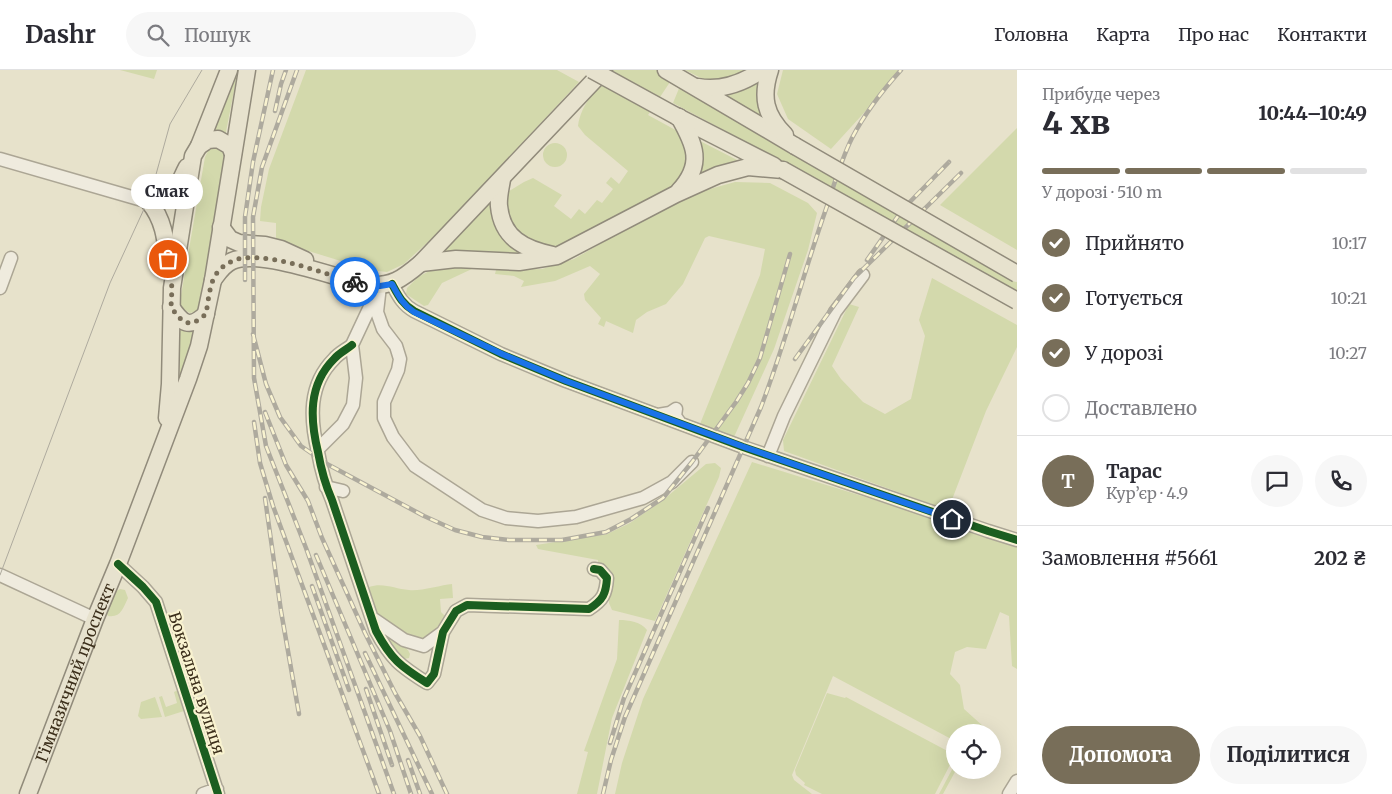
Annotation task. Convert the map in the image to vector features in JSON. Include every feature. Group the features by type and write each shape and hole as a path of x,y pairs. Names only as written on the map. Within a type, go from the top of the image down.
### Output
{"main road":[{"path":"149,202 158,203 165,201 171,196 196,151 229,70"},
{"name":"Гімназичний проспект","path":"28,794 118,564 199,346 213,280 247,70"},
{"path":"592,70 782,170 1017,301"},
{"path":"213,280 223,266 233,260 243,258 286,263 343,279 386,285 403,278 421,263 604,70"},
{"path":"666,70 1017,274"},
{"path":"691,84 706,88 721,88 736,85 762,70"},
{"path":"770,70 765,83 764,99 769,114 777,128 796,146"},
{"path":"676,194 690,178 694,165 691,138 677,116"},
{"path":"172,288 196,151 208,140 218,139 230,146 233,154"},
{"path":"421,263 456,259 519,262 557,256 676,194 718,175 736,169 761,167 782,170"},
{"path":"502,178 498,204 503,225 510,236 528,248 557,256"},
{"path":"149,202 162,221 172,288"},
{"path":"222,227 230,239 239,243 265,245 282,249 343,279"},
{"name":"Гімназичний проспект","path":"164,439 170,384 172,288"},
{"path":"171,307 182,321 187,324 194,323 206,314"}],"street":[{"path":"0,159 149,202"},
{"path":"0,288 11,258"},
{"path":"768,456 784,416 835,312 863,274"},
{"path":"386,285 352,345 334,358 323,372 314,394 312,414 313,436 326,487 376,631 387,652 401,666 427,683 434,674 443,632 457,606 589,608 599,602 606,591 607,578 600,570 594,569"},
{"path":"386,285 406,307 414,312 518,361 566,381 768,456 988,532 1017,540"},
{"path":"386,285 377,312 383,329 396,346 400,359 398,370 384,402 384,418 393,437 415,466 482,510 506,518 538,521 576,517 643,498 672,482 692,462"},
{"path":"317,450 343,424 353,405 356,378 352,345"},
{"path":"326,487 343,491"},
{"name":"Вокзальна вулиця","path":"118,564 156,602 218,791"},
{"path":"0,574 95,619"},
{"path":"372,618 404,640 424,646 443,632"},
{"path":"1009,794 1017,781"},
{"path":"203,794 218,791"}],"green space":[{"path":"120,70 157,70 154,79"},
{"path":"238,70 225,137 211,133"},
{"path":"306,70 557,70 579,82 444,227 404,264 387,272 370,270 276,241 276,223 260,221 269,169"},
{"path":"614,70 678,70 648,115 681,133 690,152 680,184 559,249 530,245 508,223 506,193 533,178 562,195 554,206 571,219 579,209 585,214 597,200 602,203 613,189 606,183 611,177 619,184 628,171 585,135 578,126 587,102"},
{"path":"685,70 753,70 749,73 709,82"},
{"path":"783,70 903,70 831,149 788,119 777,94"},
{"path":"766,71 768,121 720,92"},
{"path":"680,86 1017,281 1017,291 810,176 673,103"},
{"path":"1017,128 1017,250 940,205"},
{"path":"698,140 743,163 695,180"},
{"path":"550,143 560,143 567,150 567,160 560,167 550,167 543,160 543,150"},
{"path":"213,147 222,148 227,155 203,303 198,311 190,313 182,309 180,301 205,157 209,149"},
{"path":"735,182 770,183 808,203 817,213 808,250 774,349 734,437 700,424 760,275 765,249 709,236 705,238 683,284 666,304 647,312 636,320 633,333 606,321 604,327 598,324 601,318 585,300 584,294 600,274 590,266 555,281 521,287 524,281 514,276 495,274 496,270 542,269 574,259 681,197"},
{"path":"494,196 532,256 441,255"},
{"path":"470,266 474,268 442,283 428,305 424,306 406,294 407,288 418,277 431,270"},
{"path":"932,278 1017,325 1017,347 986,411 948,510 784,451 783,440 849,304 859,307 832,366 841,379 863,402 885,414 911,399 925,336 919,320"},
{"path":"180,327 187,331 197,330 180,382"},
{"path":"752,462 1017,544 1017,669 1012,666 1009,616 1000,612 986,649 967,647 955,652 950,674 960,685 964,709 981,724 946,724 946,736 833,676 792,775 794,780 812,794 615,794 622,763 643,699"},
{"path":"715,463 721,468 719,477 655,621 612,610 609,603 609,575 598,566 598,560 538,549 536,545 607,534 630,523 663,500 706,464"},
{"path":"452,584 453,598 440,599 441,612 445,616 433,633 421,642 411,640 375,617 369,587 384,585 413,590"},
{"path":"120,589 125,590 128,598 119,614 108,616 107,614 115,592"},
{"path":"619,620 634,622 642,625 647,630 612,718 597,794 577,794 588,752 584,751 617,659"},
{"path":"386,631 408,650 409,658 404,659 383,638"},
{"path":"178,690 184,711 165,717 159,697 162,696 166,707 177,703 174,692"},
{"path":"827,693 846,697 946,750 946,773 935,794 822,794 804,785 805,783 796,775 795,770"},
{"path":"155,697 162,717 141,719 138,716 141,702"},
{"path":"947,779 951,779 943,794 939,794"}],"tram line":[{"path":"0,575 110,283 150,196 170,124 202,70"}],"railway":[{"path":"245,280 245,217 253,162 273,70"},
{"path":"275,111 286,70"},
{"path":"297,70 262,167 253,217 254,378 266,446 306,548 394,794"},
{"path":"603,794 611,760 625,717 761,407 844,155 868,111 901,70"},
{"path":"867,260 903,209 949,162"},
{"path":"795,359 854,278 961,173"},
{"path":"253,334 266,384 280,417 301,446 327,464 424,516 455,530 482,537 509,540 562,540 606,532 631,519 663,498 692,462 736,402 760,358 790,254"},
{"path":"265,412 286,465 308,501 322,538 365,633 395,693 420,736 447,794"},
{"path":"254,422 260,463 273,506 379,794"},
{"path":"265,498 281,611 299,714"},
{"path":"610,743 624,698 708,508"},
{"path":"316,555 390,731 411,794"},
{"path":"312,586 349,690"},
{"path":"365,653 432,794"},
{"path":"366,689 392,765"},
{"path":"408,760 420,794"}],"cycle path":[{"path":"392,284 398,296 414,311 501,354 566,381 743,447 1017,540"},
{"path":"352,345 336,357 319,380 313,403 313,427 325,482 376,631 386,649 397,661 427,683 434,674 443,632 456,611 467,605 589,609 601,599 607,584 607,578 600,570 594,569"},
{"path":"118,564 156,602 218,794"}],"way so far":[{"path":"168,259 172,288 171,307 177,316 187,324 194,323 206,314 213,280 223,266 233,260 243,258 264,259 286,263 355,282"}],"place":[{"name":"Смак","path":"168,259"}],"route":[{"path":"355,282 380,286 392,284 401,301 414,312 502,354 566,381 744,447 952,519"}]}
